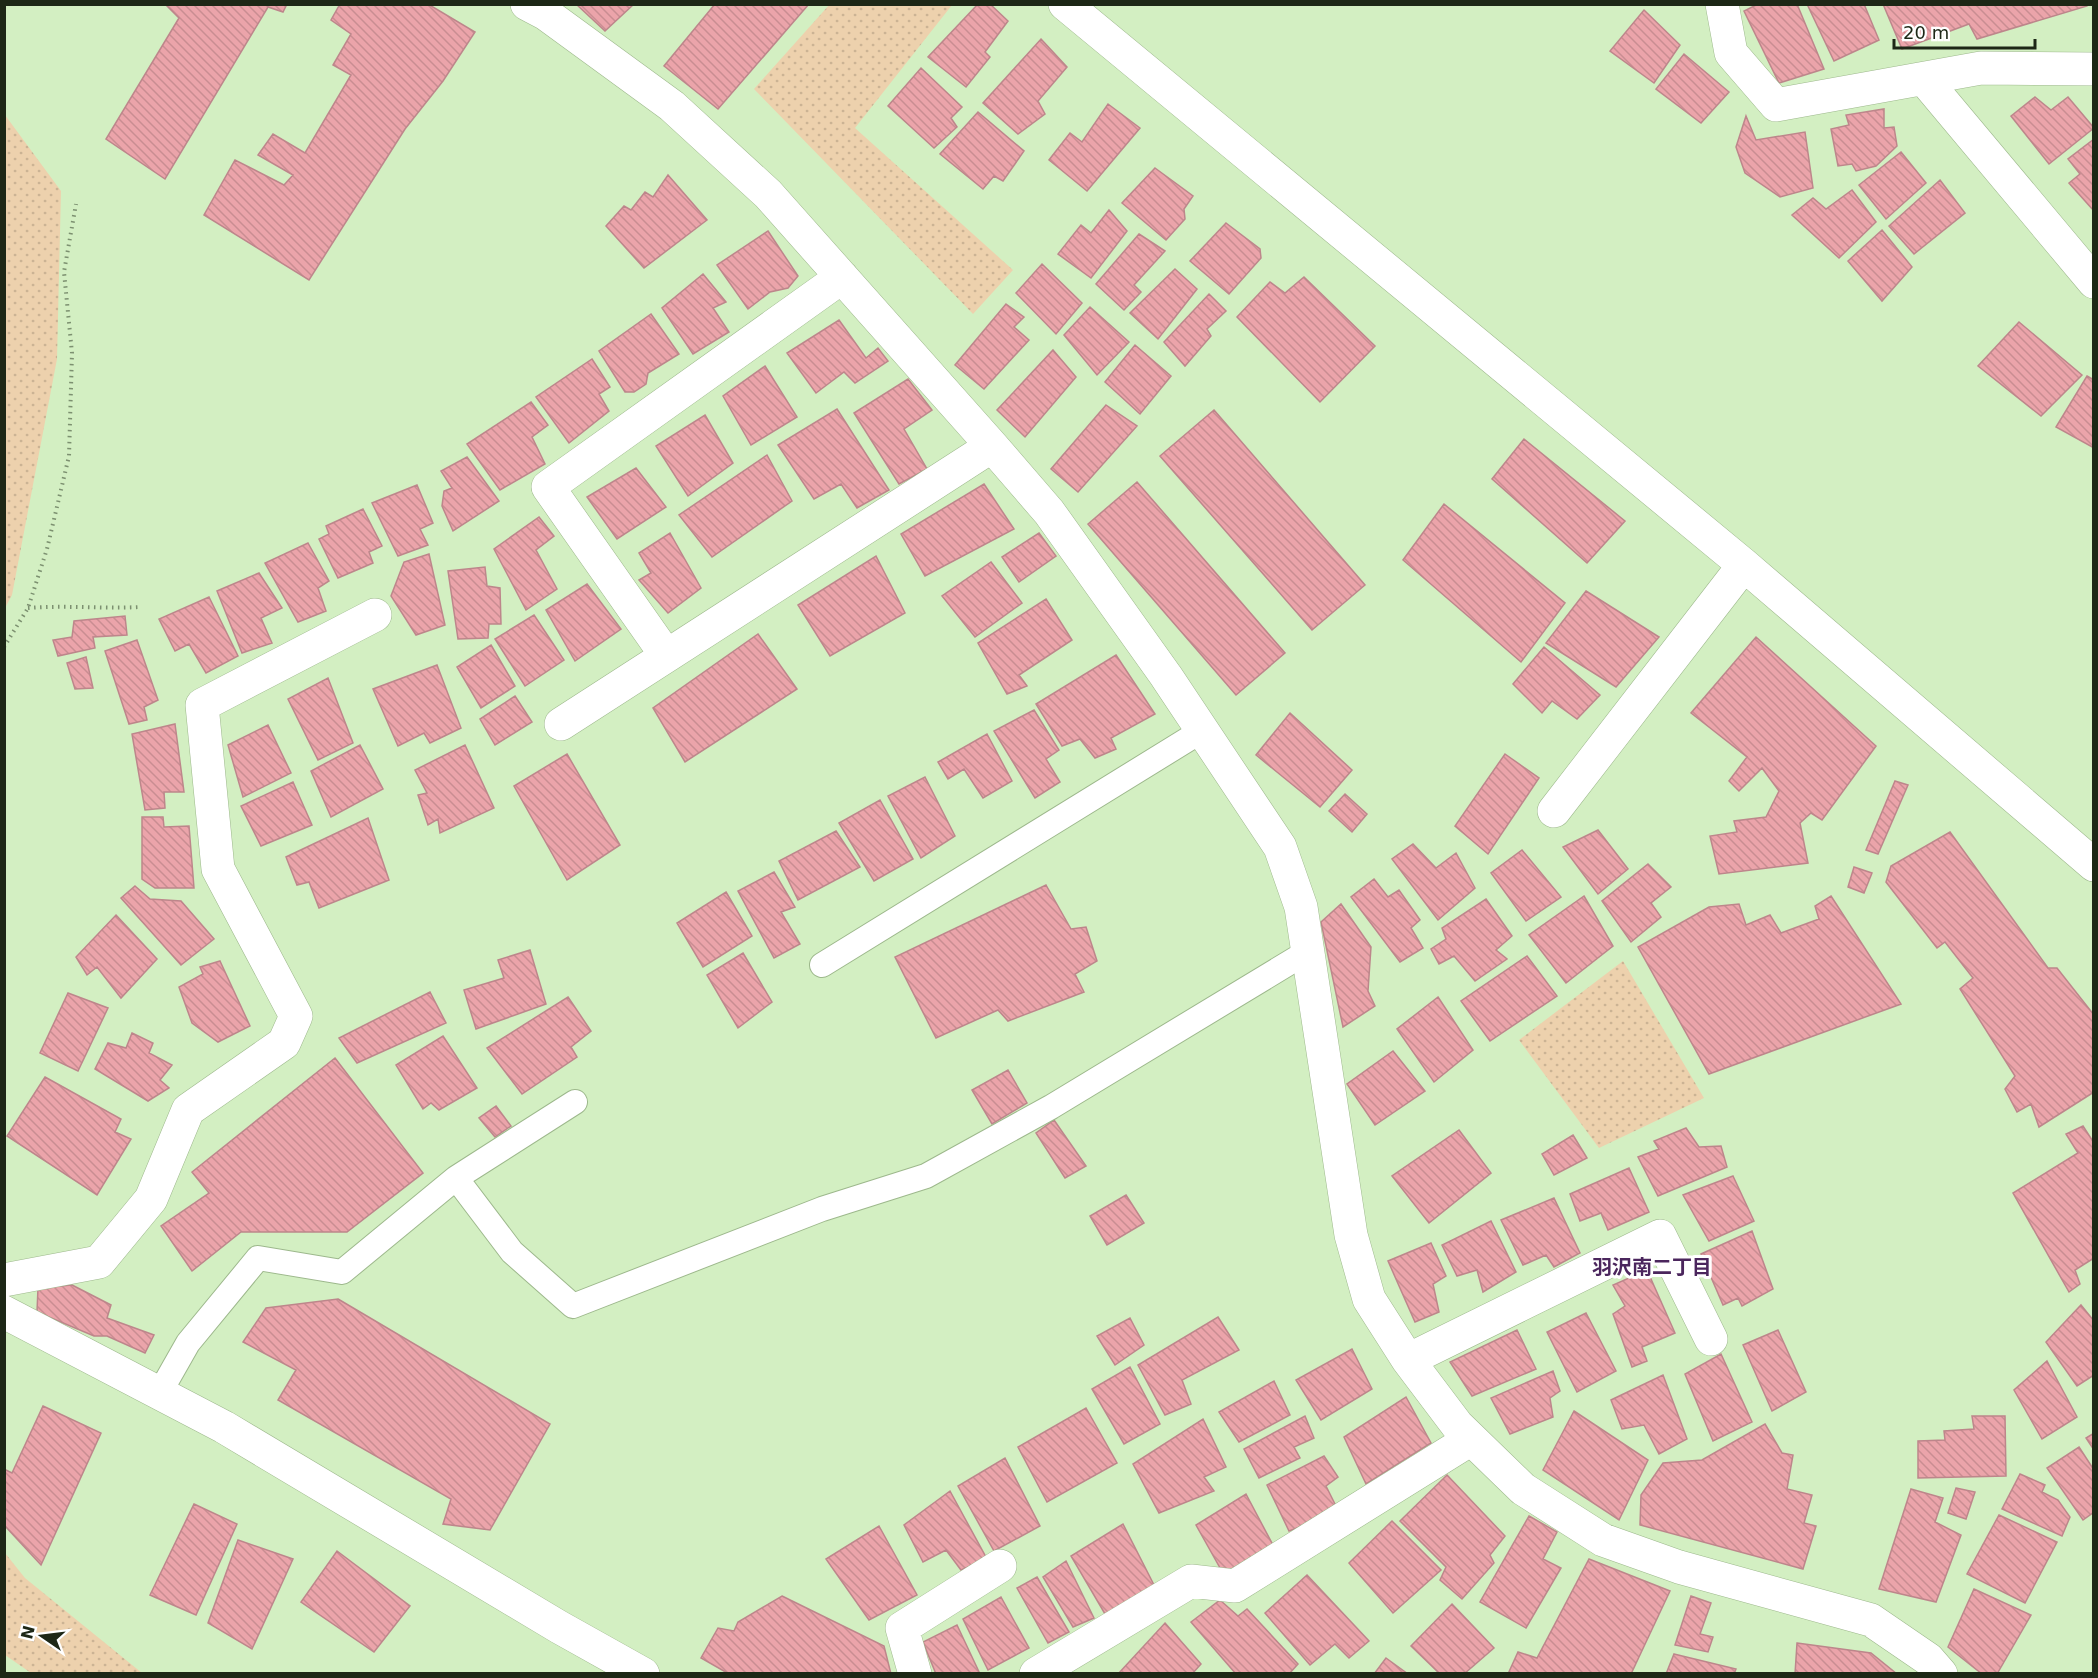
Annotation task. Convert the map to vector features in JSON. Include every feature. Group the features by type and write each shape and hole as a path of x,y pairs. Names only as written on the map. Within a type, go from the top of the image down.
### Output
{"street":[{"path":"527,4 546,15 672,106 768,194 1050,512 1203,730 1280,847 1300,907 1351,1235 1369,1299 1408,1360 1472,1439 1523,1489 1603,1540 1679,1567 1870,1620 1928,1659 1941,1674"},
{"path":"1065,4 1744,565 2094,865"},
{"path":"1722,4 1731,53 1776,105 1981,69 2094,69"},
{"path":"1924,79 2094,282"},
{"path":"666,656 548,487 842,277"},
{"path":"561,724 992,446"},
{"path":"1554,811 1744,565"},
{"path":"4,1280 99,1262 151,1199 188,1110 284,1043 296,1016 218,869 202,705 375,615"},
{"path":"1408,1360 1660,1236 1711,1339"},
{"path":"6,1318 224,1427 549,1621 643,1674"},
{"path":"1043,1672 1191,1581 1235,1586 1472,1439"},
{"path":"915,1674 902,1628 1000,1566"}],"lane":[{"path":"822,965 1203,730"},
{"path":"456,1178 512,1252 573,1306 822,1209 926,1176 1051,1107 1307,952"},
{"path":"159,1394 188,1343 258,1258 342,1272 456,1178 575,1102"}],"path":[{"path":"4,647 28,608 47,549 69,456 72,353 64,272 76,204"},
{"path":"28,608 62,605 95,609 140,607"}],"shaded area":[{"path":"830,4 952,5 855,128 1013,270 973,314 754,89"},
{"path":"5,115 61,191 57,359 12,595 5,608"},
{"path":"1623,961 1704,1098 1599,1148 1519,1040"},
{"path":"5,1553 25,1578 142,1673 31,1673 5,1655"}],"building":[{"path":"165,4 287,4 283,12 268,7 165,179 106,139 179,18"},
{"path":"340,4 428,4 475,32 443,81 405,129 309,280 204,215 235,160 284,185 293,175 258,155 273,134 305,153 351,75 333,65 351,34 331,20"},
{"path":"576,4 634,4 605,31"},
{"path":"715,4 809,4 718,109 664,66"},
{"path":"978,4 990,4 1008,21 985,52 990,57 966,87 928,57"},
{"path":"1758,4 1797,4 1824,69 1779,83 1744,11"},
{"path":"1807,4 1864,4 1879,40 1834,61"},
{"path":"1883,4 2087,4 2087,6 1977,39 1969,24 1902,49"},
{"path":"1644,10 1680,45 1654,83 1610,51"},
{"path":"1041,39 1067,67 1038,101 1045,114 1018,134 983,103"},
{"path":"1684,54 1729,92 1701,123 1656,89"},
{"path":"921,68 962,107 951,118 957,127 934,148 888,106"},
{"path":"2035,97 2051,110 2068,97 2094,128 2049,164 2011,116"},
{"path":"1108,104 1140,128 1087,191 1049,160 1070,133 1082,142"},
{"path":"1884,109 1884,128 1894,127 1897,146 1876,166 1856,171 1852,164 1838,166 1831,129 1849,125 1846,115"},
{"path":"978,112 1024,151 1003,181 994,176 983,189 940,154"},
{"path":"1746,116 1756,140 1805,132 1813,188 1780,197 1745,173 1736,147"},
{"path":"2094,139 2094,211 2069,183 2080,174 2068,159"},
{"path":"1901,152 1926,183 1886,219 1859,185"},
{"path":"1155,168 1193,196 1184,209 1185,219 1166,240 1122,203"},
{"path":"668,175 707,220 644,268 606,226 624,206 631,210 645,192 653,197"},
{"path":"1940,180 1965,213 1914,254 1889,226"},
{"path":"1852,190 1876,222 1839,258 1792,215 1813,198 1826,209"},
{"path":"1109,210 1127,231 1091,278 1058,254 1081,225 1091,233"},
{"path":"1226,223 1260,249 1261,258 1229,294 1190,261"},
{"path":"1882,230 1912,267 1882,301 1848,261"},
{"path":"768,231 798,276 788,288 770,292 748,309 717,265"},
{"path":"1139,234 1165,251 1134,285 1141,292 1124,310 1096,284"},
{"path":"1042,264 1082,303 1056,334 1016,293"},
{"path":"1175,269 1197,289 1158,339 1130,313"},
{"path":"703,274 726,302 713,308 729,332 693,354 662,308"},
{"path":"1304,277 1375,346 1320,402 1237,317 1270,282 1285,293"},
{"path":"1209,294 1226,311 1207,329 1211,336 1185,366 1164,342"},
{"path":"1006,304 1024,317 1014,327 1029,340 984,389 955,365"},
{"path":"1090,307 1129,342 1097,375 1064,335"},
{"path":"651,314 679,354 648,373 646,384 634,392 625,392 599,351"},
{"path":"839,320 866,358 878,348 888,361 855,383 844,372 816,393 787,353"},
{"path":"2019,322 2082,375 2041,416 1978,366"},
{"path":"1135,345 1171,376 1140,414 1105,382"},
{"path":"1053,350 1076,377 1025,437 997,410"},
{"path":"592,359 610,387 599,394 609,411 569,443 536,397"},
{"path":"765,366 797,417 751,445 723,396"},
{"path":"2087,376 2094,380 2094,448 2056,427"},
{"path":"908,379 932,410 904,429 927,469 899,484 854,413"},
{"path":"531,402 548,425 532,437 545,464 500,490 467,444"},
{"path":"1106,405 1137,426 1078,492 1051,469"},
{"path":"837,409 889,490 857,508 841,484 814,499 778,445"},
{"path":"1214,410 1365,585 1312,630 1160,456"},
{"path":"705,415 733,463 688,496 656,446"},
{"path":"1524,439 1625,521 1587,563 1492,479"},
{"path":"767,455 792,501 712,557 679,515"},
{"path":"467,457 499,501 453,531 442,506 444,491 452,488 441,471"},
{"path":"636,468 666,507 617,539 587,497"},
{"path":"1137,482 1285,653 1236,695 1088,524"},
{"path":"984,484 1014,529 925,576 901,534"},
{"path":"417,485 433,523 420,529 428,545 398,556 372,503"},
{"path":"1444,504 1565,603 1521,662 1403,560"},
{"path":"363,509 382,546 369,552 373,563 338,578 319,539 329,534 326,526"},
{"path":"539,517 554,536 536,550 557,589 526,610 494,549"},
{"path":"670,533 701,588 668,613 639,580 651,573 639,553"},
{"path":"1039,533 1056,556 1019,582 1002,557"},
{"path":"308,543 329,581 318,588 326,611 298,622 265,563"},
{"path":"429,554 445,625 416,635 391,596 404,562"},
{"path":"876,556 905,613 830,656 798,605"},
{"path":"991,562 1022,603 975,637 942,596"},
{"path":"485,567 487,586 500,588 501,624 489,624 488,638 458,639 448,571"},
{"path":"259,573 282,608 261,618 272,643 242,653 217,591"},
{"path":"587,584 621,629 575,661 546,610"},
{"path":"1586,591 1659,637 1616,687 1546,643"},
{"path":"209,597 238,656 206,673 189,644 175,651 159,619"},
{"path":"1046,599 1072,640 1019,675 1027,686 1007,694 978,643"},
{"path":"534,615 564,660 525,686 495,639"},
{"path":"125,616 127,635 93,637 95,648 58,656 53,640 72,637 74,621"},
{"path":"758,634 797,689 685,762 653,708"},
{"path":"1756,637 1876,746 1822,820 1811,813 1800,823 1808,863 1719,874 1710,836 1737,832 1734,821 1766,817 1779,791 1762,768 1739,791 1729,781 1747,757 1691,713"},
{"path":"137,640 158,700 144,707 147,720 129,724 105,651"},
{"path":"491,645 515,686 481,708 457,667"},
{"path":"1544,647 1600,695 1577,719 1552,701 1542,713 1513,684"},
{"path":"1116,655 1155,714 1111,738 1116,749 1095,758 1080,739 1062,746 1036,704"},
{"path":"86,657 93,688 75,689 67,663"},
{"path":"437,665 461,728 430,743 424,733 398,746 373,689"},
{"path":"328,678 353,743 318,760 288,699"},
{"path":"515,696 532,722 495,745 480,719"},
{"path":"1034,710 1059,750 1046,759 1060,782 1035,798 994,731"},
{"path":"1290,713 1352,770 1320,807 1256,755"},
{"path":"175,724 184,792 164,792 165,808 145,810 132,734"},
{"path":"268,725 291,773 243,797 228,745"},
{"path":"987,734 1012,781 983,798 964,769 948,779 938,762"},
{"path":"360,745 383,789 331,817 311,771"},
{"path":"465,745 494,808 440,833 438,819 428,825 418,795 427,793 415,770"},
{"path":"567,754 620,845 567,880 514,786"},
{"path":"1505,754 1539,778 1488,854 1455,826"},
{"path":"925,777 955,836 921,858 888,796"},
{"path":"1895,781 1908,785 1878,854 1866,850"},
{"path":"293,782 312,825 261,846 241,806"},
{"path":"1345,794 1367,814 1352,832 1329,811"},
{"path":"880,800 913,859 874,881 839,823"},
{"path":"142,817 163,817 164,827 189,826 194,888 155,888 142,879"},
{"path":"368,818 389,880 319,908 309,882 297,885 286,857"},
{"path":"1598,830 1628,869 1598,894 1563,847"},
{"path":"836,831 860,867 798,900 779,861"},
{"path":"1950,832 2048,968 2057,968 2094,1015 2094,1092 2039,1127 2031,1104 2017,1112 2005,1089 2015,1076 1960,989 1973,978 1945,942 1937,948 1886,882 1891,866"},
{"path":"1413,844 1436,868 1456,853 1475,888 1438,920 1392,859"},
{"path":"1522,850 1561,897 1526,921 1491,873"},
{"path":"1648,864 1671,887 1651,903 1661,917 1631,942 1602,901"},
{"path":"1854,867 1872,873 1864,893 1848,887"},
{"path":"774,872 795,907 781,912 800,944 774,958 738,891"},
{"path":"1374,879 1388,897 1399,890 1420,920 1411,928 1423,948 1400,962 1351,897"},
{"path":"1046,885 1071,929 1086,927 1097,961 1075,974 1084,992 1008,1021 998,1010 936,1038 895,957"},
{"path":"135,886 150,899 181,901 214,939 181,965 121,898"},
{"path":"726,892 752,936 703,967 677,923"},
{"path":"1584,896 1613,946 1566,983 1529,935"},
{"path":"1831,896 1901,1004 1709,1074 1638,947 1709,907 1739,904 1746,925 1770,915 1781,933 1819,919 1815,906"},
{"path":"1486,899 1512,936 1496,950 1507,959 1475,981 1454,956 1439,964 1431,949 1446,939 1442,928"},
{"path":"1341,904 1371,947 1368,991 1375,1006 1343,1027 1321,922"},
{"path":"116,915 157,959 121,998 97,967 87,975 76,957"},
{"path":"530,950 546,1004 476,1029 464,990 504,978 498,960"},
{"path":"743,953 772,1002 738,1028 707,975"},
{"path":"1527,956 1557,996 1490,1041 1461,1001"},
{"path":"220,961 250,1026 218,1042 192,1023 179,987 203,974 200,967"},
{"path":"430,992 446,1023 357,1063 339,1038"},
{"path":"68,993 108,1008 78,1071 40,1053"},
{"path":"568,997 591,1031 571,1047 577,1057 522,1094 487,1048"},
{"path":"1438,997 1473,1050 1434,1082 1397,1029"},
{"path":"132,1033 153,1043 149,1053 172,1065 160,1080 169,1088 148,1101 95,1069 108,1043 126,1048"},
{"path":"443,1036 477,1088 439,1110 431,1103 423,1109 396,1065"},
{"path":"1393,1051 1425,1091 1375,1125 1347,1084"},
{"path":"335,1058 423,1173 347,1232 241,1232 192,1271 161,1226 209,1193 192,1172"},
{"path":"1008,1070 1027,1103 992,1124 972,1090"},
{"path":"45,1077 121,1119 115,1132 131,1139 97,1195 7,1136"},
{"path":"496,1106 511,1126 495,1137 479,1118"},
{"path":"1054,1120 1086,1166 1065,1178 1036,1133"},
{"path":"2083,1126 2094,1143 2094,1258 2075,1270 2080,1284 2069,1292 2013,1193 2078,1153 2066,1134"},
{"path":"1686,1128 1699,1147 1721,1146 1727,1167 1658,1196 1638,1157 1659,1149 1654,1141"},
{"path":"1459,1130 1491,1173 1429,1223 1392,1176"},
{"path":"1573,1135 1587,1158 1554,1175 1542,1154"},
{"path":"1629,1168 1649,1212 1608,1230 1601,1213 1580,1221 1570,1194"},
{"path":"1733,1176 1754,1221 1709,1241 1683,1195"},
{"path":"1126,1195 1144,1223 1107,1245 1090,1216"},
{"path":"1554,1198 1580,1253 1554,1267 1546,1255 1523,1265 1501,1220"},
{"path":"1491,1221 1516,1272 1483,1292 1477,1270 1457,1276 1442,1245"},
{"path":"1752,1231 1773,1289 1742,1306 1738,1298 1723,1305 1701,1254"},
{"path":"1431,1243 1446,1276 1433,1284 1439,1312 1415,1322 1388,1261"},
{"path":"1647,1270 1675,1333 1642,1347 1647,1361 1632,1367 1613,1314 1625,1306 1613,1285"},
{"path":"72,1285 111,1305 107,1318 154,1335 145,1353 107,1336 94,1336 37,1312 38,1288"},
{"path":"338,1299 550,1424 490,1530 443,1524 451,1499 278,1400 296,1370 243,1342 266,1308"},
{"path":"2081,1305 2094,1321 2094,1375 2077,1386 2046,1342"},
{"path":"1586,1313 1616,1371 1577,1392 1547,1332"},
{"path":"1218,1317 1239,1350 1182,1380 1191,1404 1165,1415 1138,1365"},
{"path":"1130,1318 1144,1345 1115,1365 1097,1336"},
{"path":"1517,1330 1536,1369 1472,1396 1450,1362"},
{"path":"1778,1330 1806,1392 1772,1411 1743,1345"},
{"path":"1352,1349 1372,1389 1321,1420 1296,1380"},
{"path":"1721,1354 1752,1422 1713,1441 1685,1374"},
{"path":"2047,1361 2077,1417 2042,1439 2014,1390"},
{"path":"1130,1367 1160,1424 1124,1444 1092,1389"},
{"path":"1553,1371 1560,1391 1550,1398 1553,1417 1510,1434 1491,1398"},
{"path":"1663,1375 1687,1439 1659,1454 1644,1425 1622,1429 1611,1400"},
{"path":"1274,1381 1290,1415 1239,1442 1219,1412"},
{"path":"1406,1397 1431,1443 1366,1484 1344,1437"},
{"path":"43,1406 101,1433 41,1565 4,1525 4,1469 12,1473"},
{"path":"1086,1408 1117,1463 1047,1502 1018,1447"},
{"path":"1574,1411 1648,1460 1619,1520 1543,1470"},
{"path":"1305,1416 1314,1438 1294,1447 1300,1458 1259,1478 1244,1449"},
{"path":"1972,1416 2005,1416 2006,1476 1918,1478 1918,1441 1945,1440 1944,1431 1974,1429"},
{"path":"1203,1419 1226,1467 1204,1477 1214,1491 1159,1513 1133,1464"},
{"path":"1765,1424 1782,1453 1793,1455 1787,1489 1812,1495 1804,1523 1816,1526 1803,1569 1640,1525 1641,1495 1663,1463 1702,1460"},
{"path":"2094,1433 2094,1450 2086,1438"},
{"path":"2079,1447 2094,1470 2094,1512 2083,1520 2047,1468"},
{"path":"1324,1456 1338,1477 1326,1486 1339,1512 1289,1531 1267,1485"},
{"path":"1005,1458 1040,1526 994,1551 958,1486"},
{"path":"2020,1474 2045,1485 2042,1492 2058,1500 2070,1517 2062,1536 2002,1509"},
{"path":"1447,1475 1505,1536 1490,1555 1494,1563 1462,1599 1440,1580 1446,1567 1400,1521"},
{"path":"1956,1488 1975,1492 1966,1519 1948,1513"},
{"path":"1911,1489 1943,1498 1935,1522 1961,1535 1936,1602 1879,1589"},
{"path":"950,1491 987,1559 961,1570 946,1550 923,1562 904,1525"},
{"path":"1246,1494 1274,1547 1224,1575 1196,1525"},
{"path":"194,1504 237,1524 196,1615 150,1595"},
{"path":"1999,1515 2057,1542 2025,1603 1967,1574"},
{"path":"1529,1516 1557,1532 1543,1559 1561,1568 1526,1628 1480,1602"},
{"path":"1392,1521 1441,1570 1393,1613 1349,1563"},
{"path":"1123,1524 1156,1589 1105,1614 1071,1556"},
{"path":"879,1526 917,1595 869,1620 826,1559"},
{"path":"238,1540 293,1559 252,1649 208,1623"},
{"path":"337,1551 410,1606 374,1652 301,1602"},
{"path":"1589,1559 1670,1591 1631,1674 1508,1674 1518,1652 1537,1658"},
{"path":"1066,1561 1094,1618 1073,1627 1043,1577"},
{"path":"1307,1575 1369,1641 1349,1658 1335,1644 1310,1665 1265,1613"},
{"path":"1037,1577 1069,1632 1048,1643 1017,1588"},
{"path":"1974,1589 2031,1615 1997,1674 1982,1674 1948,1647"},
{"path":"782,1596 884,1646 891,1674 729,1674 701,1658 718,1628 734,1631 738,1622"},
{"path":"1691,1596 1711,1603 1700,1634 1713,1637 1708,1652 1675,1645"},
{"path":"1001,1597 1029,1648 988,1670 963,1619"},
{"path":"1220,1600 1238,1616 1247,1609 1298,1664 1289,1674 1236,1674 1191,1622"},
{"path":"1452,1604 1494,1648 1464,1674 1440,1674 1411,1646"},
{"path":"1165,1623 1201,1664 1192,1674 1118,1674"},
{"path":"957,1625 980,1674 936,1674 923,1642"},
{"path":"1797,1643 1871,1653 1897,1674 1795,1674"},
{"path":"1674,1654 1736,1669 1734,1674 1666,1674"},
{"path":"1386,1658 1408,1674 1374,1674"}],"district":[{"name":"羽沢南二丁目","path":"1652,1267"}]}
